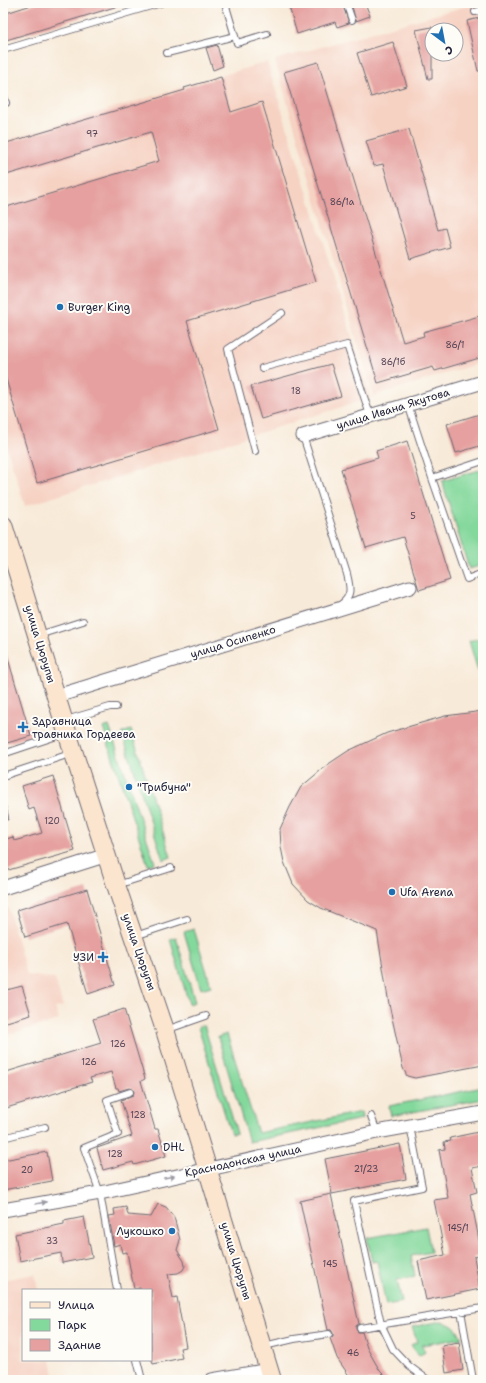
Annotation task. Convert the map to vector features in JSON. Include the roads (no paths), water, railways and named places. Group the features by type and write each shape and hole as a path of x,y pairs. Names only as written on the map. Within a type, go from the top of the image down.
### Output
{"main road":[{"name":"улица Цюрупы","path":"3,525 116,885 165,1030 270,1375"}],"street":[{"name":"улица Ивана Якутова","path":"303,436 483,382"},
{"name":"улица Осипенко","path":"57,696 410,587"},
{"path":"3,888 107,855"},
{"name":"Краснодонская улица","path":"3,1210 100,1193 377,1132 483,1113"},
{"path":"212,1380 270,1375"}],"lane":[{"path":"3,50 161,3"},
{"path":"225,3 237,43 266,34"},
{"path":"346,3 352,20"},
{"path":"475,12 483,10"},
{"path":"167,54 235,36"},
{"path":"3,93 6,103"},
{"path":"255,451 228,350 282,313"},
{"path":"262,368 347,345 370,415"},
{"path":"408,404 467,578 483,573"},
{"path":"303,436 347,574 350,590 346,601 331,612"},
{"path":"432,478 483,461"},
{"path":"38,635 84,621"},
{"path":"3,754 110,707 116,707"},
{"path":"3,776 74,753"},
{"path":"3,809 5,817 3,817"},
{"path":"116,885 171,868"},
{"path":"134,936 187,919"},
{"path":"165,1030 206,1016"},
{"path":"117,1289 100,1193 84,1148 118,1134 107,1100 130,1092"},
{"path":"371,1116 377,1132"},
{"path":"410,1126 422,1187 354,1201 381,1324 393,1349 409,1366 428,1380"},
{"path":"3,1138 45,1127"},
{"path":"360,1328 483,1308"},
{"path":"461,1311 473,1380"},
{"path":"262,1347 294,1339 329,1334"},
{"path":"136,1361 142,1380"}],"place":[{"name":"Burger King","path":"60,307"},
{"name":"Здравница травника Гордеева","path":"23,727"},
{"name":"\"Трибуна\"","path":"129,787"},
{"name":"Ufa Arena","path":"392,892"},
{"name":"УЗИ","path":"103,957"},
{"name":"DHL","path":"155,1147"},
{"name":"Лукошко","path":"172,1231"}]}
